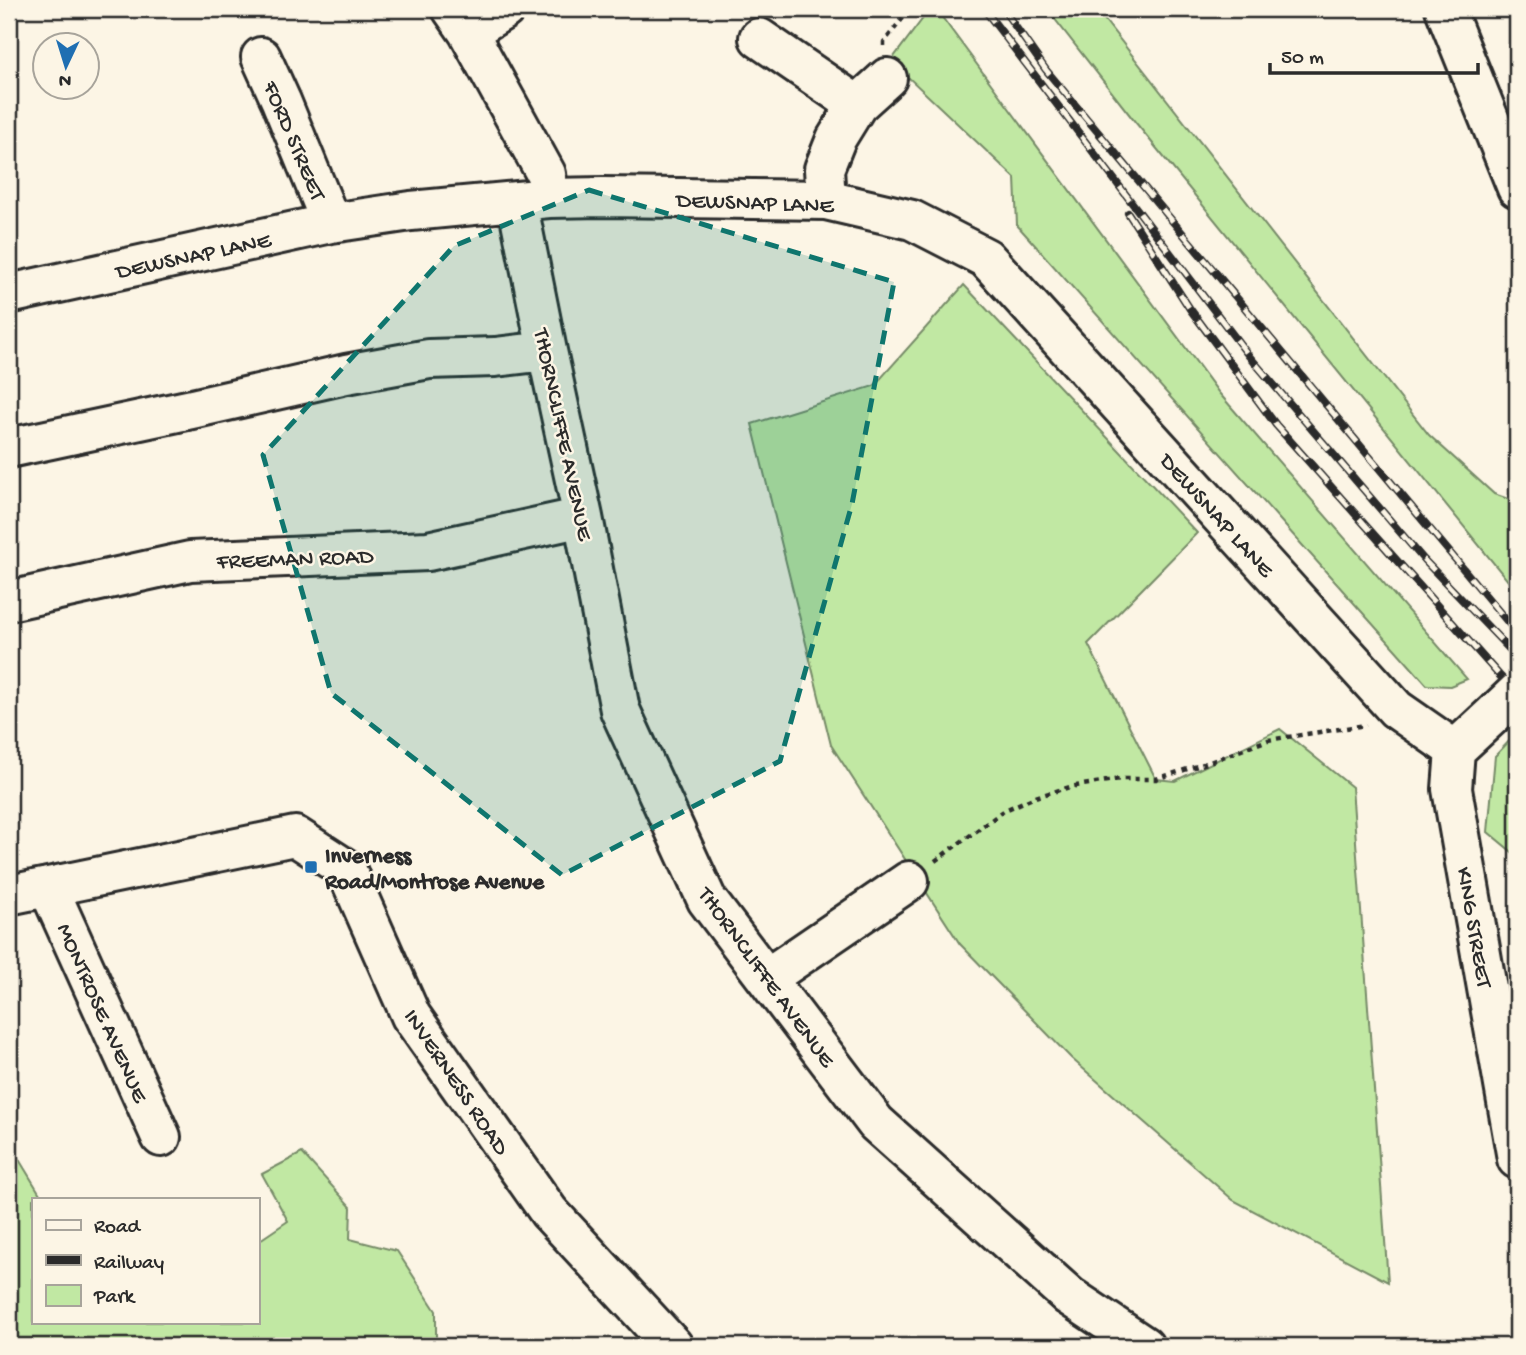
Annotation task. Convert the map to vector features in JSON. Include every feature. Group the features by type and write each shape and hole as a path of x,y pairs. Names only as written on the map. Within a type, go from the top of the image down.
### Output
{"street":[{"path":"460,21 505,9"},
{"path":"1445,9 1517,188"},
{"name":"THORNCLIFFE AVENUE","path":"460,21 546,174 533,200 547,351 583,517 620,710 707,900 876,1123 1069,1296 1142,1346"},
{"path":"759,38 857,105"},
{"name":"FORD STREET","path":"261,57 331,223"},
{"path":"826,200 824,169 836,139 857,105 887,78"},
{"name":"DEWSNAP LANE","path":"9,294 331,223 411,211 533,200 603,197 826,200 912,220 986,258 1396,709 1455,750"},
{"path":"9,448 192,410 346,374 429,359 495,357 547,351"},
{"name":"FREEMAN ROAD","path":"9,601 190,561 428,551 583,517"},
{"path":"1455,750 1506,702"},
{"name":"KING STREET","path":"1455,750 1451,789 1517,1159"},
{"name":"INVERNESS ROAD","path":"9,895 295,836 346,869 411,1016 549,1212 673,1346"},
{"path":"767,978 909,881"},
{"name":"MONTROSE AVENUE","path":"48,887 161,1137"}],"path":[{"path":"887,78 884,43 910,9"},
{"path":"909,881 1005,810 1035,797 1070,787 1120,779 1156,779 1268,740 1367,724 1396,709"}],"highlighted area":[{"path":"589,190 894,282 852,504 780,761 562,875 331,693 263,455 454,246"}],"green space":[{"path":"930,9 936,9 1219,393 1467,679 1450,686 1427,685 1017,225 1015,178 891,61"},
{"path":"1047,9 1096,9 1429,435 1494,494 1517,502 1517,592 1136,123"},
{"path":"964,285 1197,533 1088,644 1156,779 1175,781 1280,729 1352,787 1388,1282 1233,1200 1071,1058 960,944 831,745 752,424 874,386"},
{"path":"1516,734 1517,856 1488,832 1495,756"},
{"path":"9,1143 42,1198 32,1198 32,1324 259,1324 259,1241 288,1221 262,1174 302,1153 351,1207 350,1239 397,1251 436,1311 436,1346 9,1346"}],"railway":[{"path":"984,9 1249,356 1424,560 1517,657"},
{"path":"1003,9 1046,70 1517,633"},
{"path":"1128,213 1190,309 1276,425 1517,693"}],"place":[{"name":"Inverness Road/Montrose Avenue","path":"311,867"}]}
